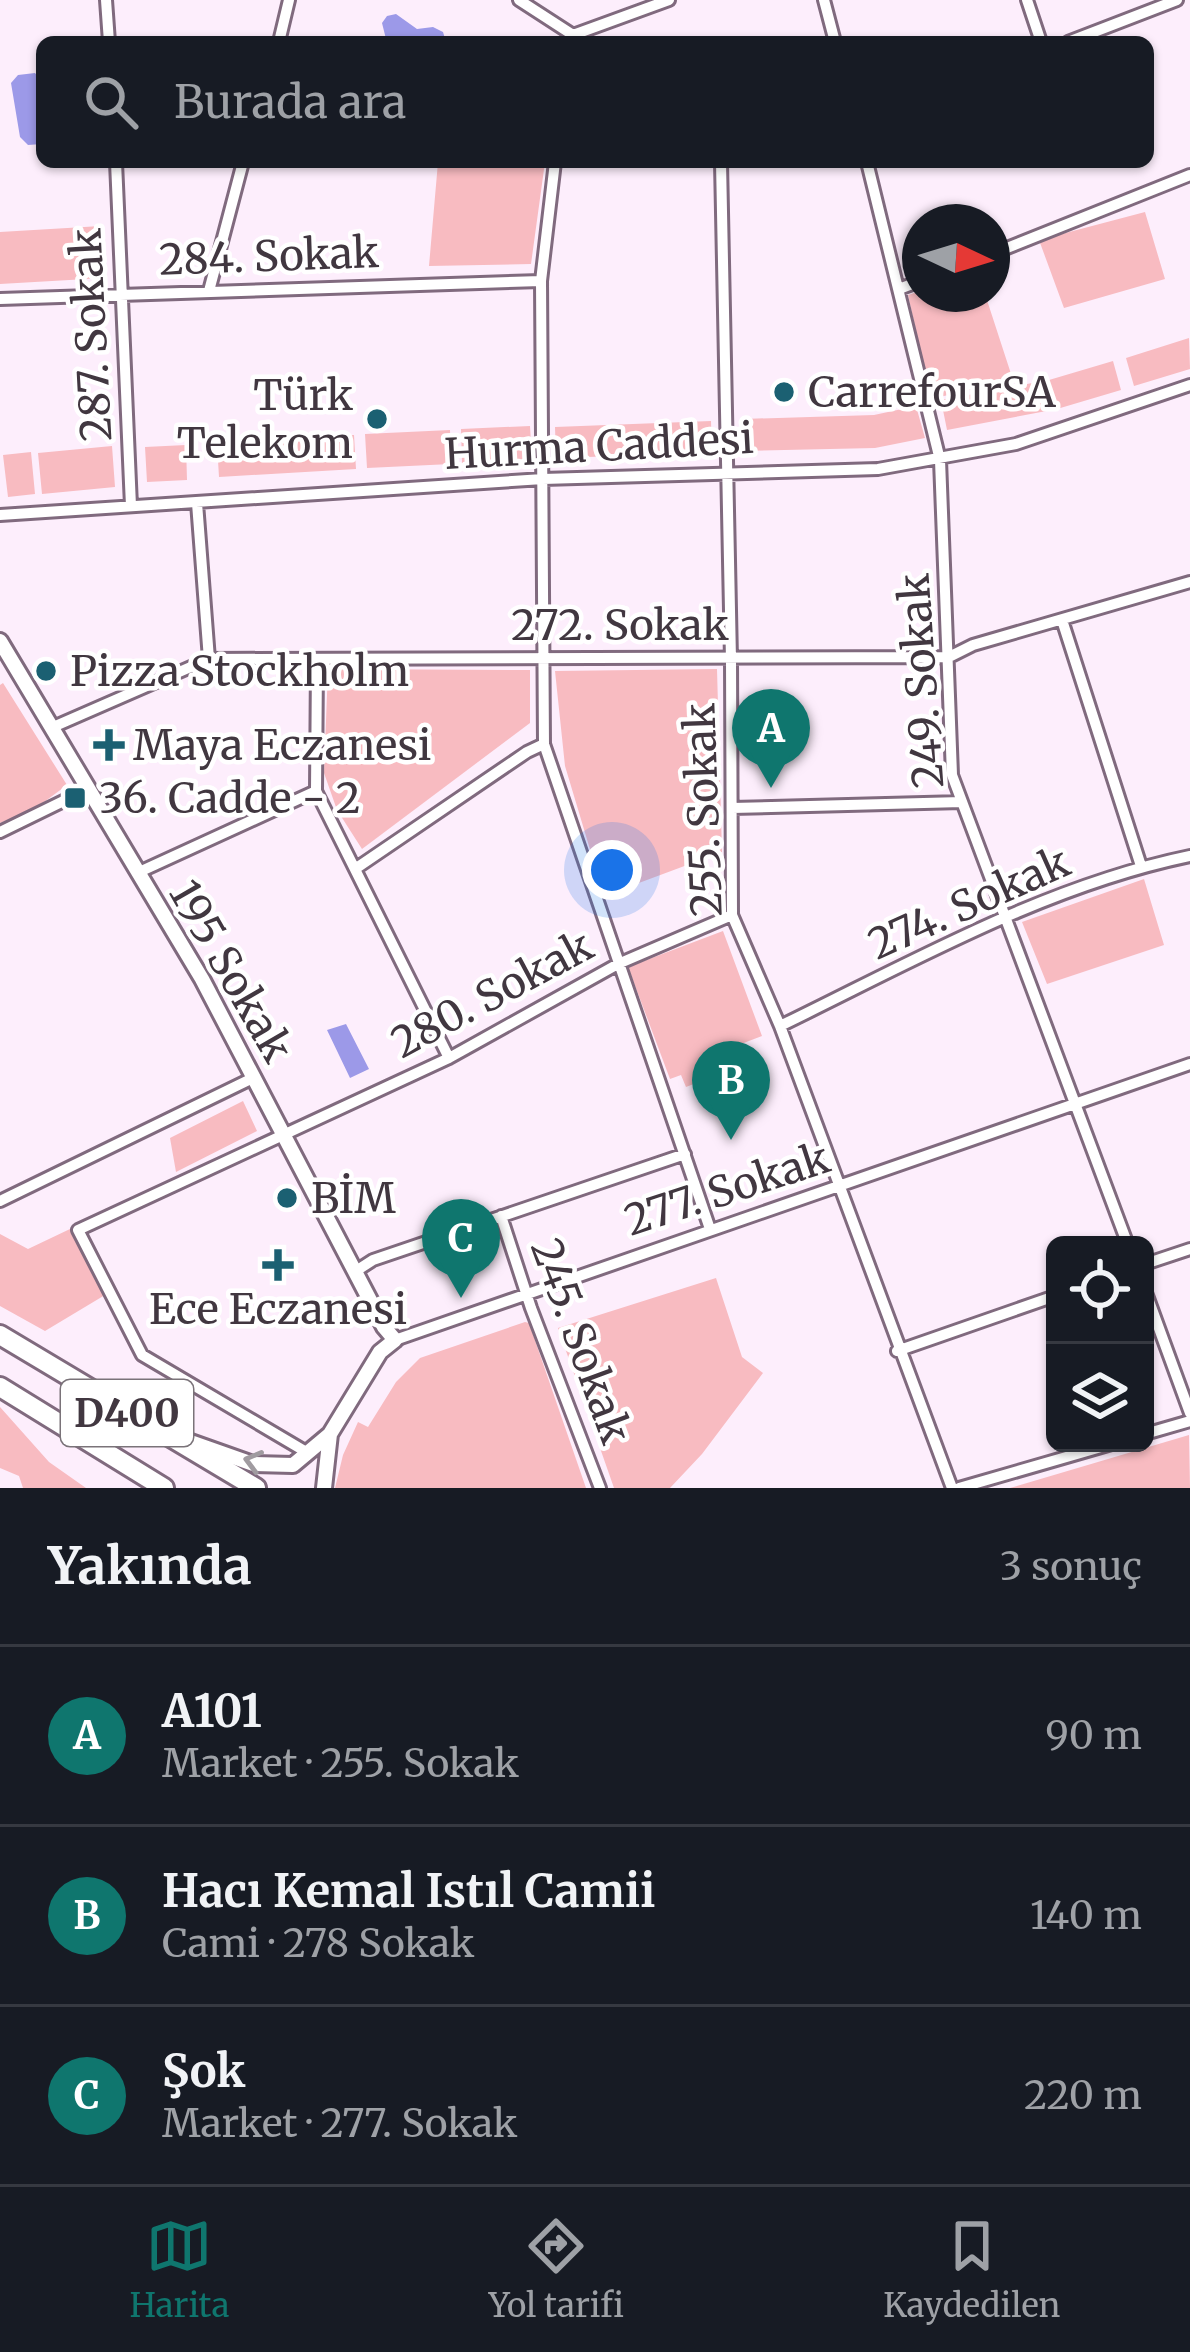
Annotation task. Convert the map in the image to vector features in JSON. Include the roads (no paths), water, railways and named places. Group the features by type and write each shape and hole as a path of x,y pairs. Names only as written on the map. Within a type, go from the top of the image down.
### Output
{"highway":[{"name":"D400","path":"0,1335 256,1488"},
{"name":"D400","path":"0,1387 164,1488"}],"street":[{"path":"106,0 109,36"},
{"path":"280,36 289,0"},
{"path":"519,0 568,36"},
{"path":"579,36 651,3 669,0"},
{"path":"824,0 833,36"},
{"path":"1027,0 1040,36"},
{"path":"1084,36 1177,0"},
{"name":"287. Sokak","path":"116,168 131,506"},
{"path":"209,291 241,168"},
{"path":"554,168 541,280 544,744 710,1229"},
{"name":"255. Sokak","path":"722,168 731,915 780,1026 898,1351 955,1488"},
{"name":"249. Sokak","path":"868,168 940,460 952,775 1125,1236"},
{"path":"1010,247 1190,175"},
{"name":"284. Sokak","path":"0,299 541,280"},
{"path":"898,289 902,288"},
{"name":"Hurma Caddesi","path":"0,515 543,479 878,469 1016,445 1190,385"},
{"path":"196,503 208,659"},
{"name":"272. Sokak","path":"52,727 208,659 949,656 1190,582"},
{"path":"1063,620 1142,866"},
{"name":"195 Sokak","path":"0,640 202,979 395,1340"},
{"path":"317,661 316,791 449,1058"},
{"path":"356,869 544,744"},
{"path":"0,832 88,789"},
{"path":"137,873 316,791"},
{"path":"732,808 962,802"},
{"name":"274. Sokak","path":"780,1026 1006,917 1142,866 1190,856"},
{"name":"280. Sokak","path":"308,1453 142,1354 78,1230 449,1058 618,964 731,915"},
{"name":"277. Sokak","path":"395,1340 1190,1064"},
{"path":"0,1201 255,1077"},
{"path":"356,1271 373,1260 685,1154"},
{"name":"245. Sokak","path":"501,1216 600,1488"},
{"path":"1154,1261 1190,1249"},
{"path":"898,1351 1046,1299"},
{"path":"1154,1315 1190,1417 1154,1431"},
{"path":"167,1436 269,1467 293,1465 330,1434 380,1352 395,1340"},
{"path":"324,1488 330,1434"},
{"path":"955,1488 1083,1452"}],"place":[{"name":"CarrefourSA","path":"784,392"},
{"name":"Türk Telekom","path":"377,419"},
{"name":"Pizza Stockholm","path":"46,671"},
{"name":"Maya Eczanesi","path":"109,745"},
{"name":"A101","path":"771,788"},
{"name":"36. Cadde - 2","path":"75,798"},
{"name":"Hacı Kemal Istıl Camii","path":"731,1140"},
{"name":"BİM","path":"287,1198"},
{"name":"Ece Eczanesi","path":"278,1265"},
{"name":"Şok","path":"461,1298"}]}
